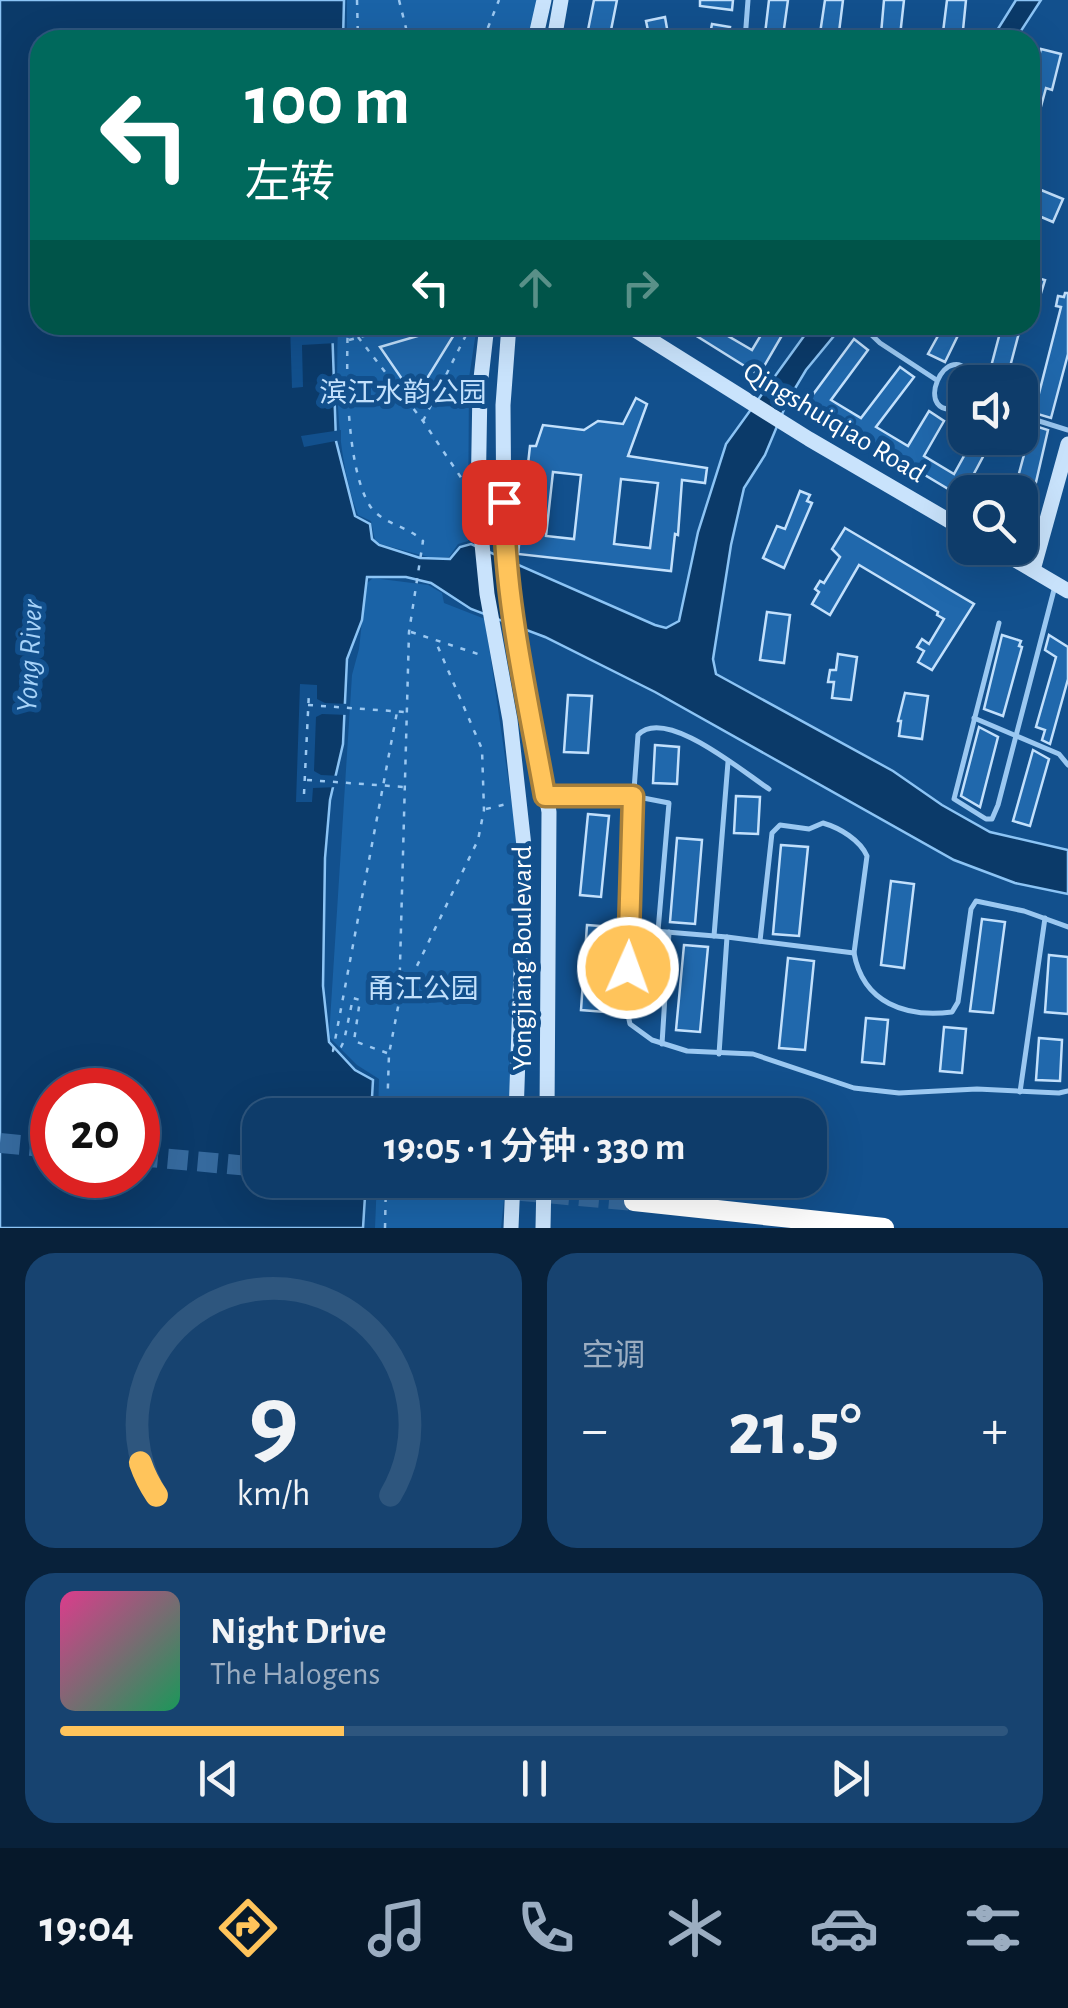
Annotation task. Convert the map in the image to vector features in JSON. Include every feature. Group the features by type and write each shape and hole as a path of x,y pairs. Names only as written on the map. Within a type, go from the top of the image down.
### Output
{"highway":[{"path":"634,1201 884,1228"}],"main road":[{"path":"538,30 544,0"},
{"path":"556,30 561,0"},
{"name":"Yongjiang Boulevard","path":"485,335 478,504 486,594 510,720 525,855 517,1098"},
{"name":"Yongjiang Boulevard","path":"508,335 503,404 504,534 549,812 547,1098"},
{"name":"Qingshuiqiao Road","path":"643,335 948,520"},
{"path":"1033,570 1068,444"},
{"path":"1024,565 1062,587"},
{"path":"512,1228 513,1198"},
{"path":"542,1228 543,1198"}],"lane":[{"path":"745,30 748,0"},
{"path":"871,335 935,379"},
{"path":"948,368 935,379 934,392 939,403 948,408"},
{"path":"1038,421 1068,430"},
{"path":"999,623 954,799 986,819 992,819 998,805 1062,587"},
{"path":"973,718 1059,754 1068,765"},
{"path":"769,789 705,744 673,730 644,728 638,735 626,1006 630,1024 662,1044 699,1054 753,1054 854,1088 899,1093 978,1089 1068,1091"},
{"path":"714,936 728,762"},
{"path":"545,796 633,796 669,803 658,932"},
{"path":"760,940 772,833 780,825 809,829 823,823 853,838 867,856 854,953 868,990 887,1004 929,1015 952,1012 958,1002 971,909 976,902 1068,927"},
{"path":"1020,1092 1045,918"},
{"path":"630,930 760,940 854,953"},
{"path":"662,1044 669,932"},
{"path":"718,1054 727,937"}],"path":[{"path":"356,0 358,30"},
{"path":"399,0 406,30"},
{"path":"487,30 499,0"},
{"path":"347,335 350,408 359,476 371,506 423,541 409,632 400,1002 389,1054 388,1098"},
{"path":"347,340 366,335"},
{"path":"423,421 465,335"},
{"path":"358,337 423,421 478,504"},
{"path":"409,632 499,661"},
{"path":"400,1002 478,840 484,810 482,749 435,640"},
{"path":"304,794 309,692"},
{"path":"308,705 406,712"},
{"path":"389,1054 354,1042 360,1000 353,998 344,1040 341,1047 332,1050 397,712"},
{"path":"304,780 405,787"},
{"path":"385,1228 386,1198"}],"green space":[{"path":"347,0 539,0 533,30 347,30"},
{"name":"滨江水韵公园","path":"338,335 475,335 469,378 468,541 458,544 449,557 432,558 375,540 371,521 358,515 345,469 338,397"},
{"name":"甬江公园","path":"373,578 428,585 442,593 444,603 485,619 515,826 518,873 511,1098 378,1098 379,1079 357,1065 329,1037 352,675 366,584"},
{"path":"376,1198 504,1198 501,1228 375,1228"}],"water":[{"name":"Yong River","path":"0,0 344,0 343,30 30,30 30,335 332,335 336,441 355,516 370,524 372,539 379,545 420,558 450,559 460,547 471,544 666,628 679,621 698,532 726,444 805,335 835,335 788,400 765,455 744,488 713,659 716,674 893,771 990,832 1068,850 1068,894 1015,883 954,860 655,692 545,637 471,609 431,583 406,577 367,577 362,620 347,659 343,744 330,800 323,986 329,1042 355,1070 373,1080 372,1098 242,1098 242,1198 365,1198 363,1228 0,1228"},
{"path":"1016,0 1041,0 1022,30 997,30"}],"pier":[{"path":"290,335 337,335 337,343 302,345 303,387 292,388"},
{"path":"341,430 341,440 304,447 301,436"},
{"path":"300,684 317,685 317,699 325,703 349,704 348,715 316,717 314,771 342,776 339,787 313,788 312,802 296,802"}],"building":[{"path":"594,0 617,0 611,30 588,30"},
{"path":"700,0 733,0 732,10 700,6"},
{"path":"769,0 788,0 784,30 765,30"},
{"path":"825,0 843,0 839,30 820,30"},
{"path":"884,0 904,0 901,30 881,30"},
{"path":"947,0 966,0 963,30 943,30"},
{"path":"665,17 667,30 648,30 646,21"},
{"path":"712,24 730,27 730,30 711,30"},
{"path":"1041,49 1061,54 1052,90 1046,88 1040,110"},
{"path":"1040,193 1063,199 1053,222 1040,216"},
{"path":"1068,293 1068,354 1051,418 1038,414 1038,397 1061,307 1056,306 1058,296"},
{"path":"421,335 454,335 415,398 380,347"},
{"path":"695,335 726,335 752,350 761,335 782,335 759,375"},
{"path":"938,335 958,335 945,362 928,354"},
{"path":"999,335 1018,335 1010,365 991,365"},
{"path":"854,339 868,350 831,400 861,418 900,367 914,377 876,427 908,446 929,411 944,421 924,456 954,474 965,455 984,455 973,475 948,475 948,489 806,404"},
{"path":"636,398 647,404 628,456 707,468 705,483 682,480 671,571 518,554 530,446 536,446 543,425 584,430 598,421 623,424","holes":["553,472 581,475 574,539 546,536","621,479 658,483 650,548 614,544"]},
{"path":"1038,427 1048,430 1038,475 1019,475 1024,455 1038,455"},
{"path":"800,491 810,495 807,501 812,503 784,568 763,558 777,526 785,529"},
{"path":"845,528 974,604 932,670 918,662 924,651 917,647 922,639 929,644 944,619 859,565 830,615 812,604 819,592 815,589 820,581 824,583 840,557 832,549"},
{"path":"767,612 790,615 784,663 760,660"},
{"path":"1002,635 1021,641 1022,647 1003,716 984,709"},
{"path":"1049,635 1068,647 1068,679 1050,744 1042,740 1045,730 1036,727 1056,657 1045,650"},
{"path":"838,654 857,657 851,700 832,698 834,682 828,682 830,670 836,670"},
{"path":"905,693 928,696 922,739 899,736 898,721"},
{"path":"568,695 592,696 588,753 564,752"},
{"path":"979,727 998,737 980,807 961,796"},
{"path":"655,745 679,747 677,784 653,783"},
{"path":"1033,750 1049,759 1030,826 1013,821"},
{"path":"736,796 760,797 758,834 734,833"},
{"path":"588,814 609,816 601,897 580,895"},
{"path":"677,838 702,840 695,924 670,922"},
{"path":"781,845 808,847 799,936 773,934"},
{"path":"891,881 914,884 904,968 881,965"},
{"path":"982,919 1005,922 993,1013 970,1011"},
{"path":"587,925 612,927 605,1012 581,1010"},
{"path":"684,945 708,947 700,1032 676,1030"},
{"path":"1049,955 1068,957 1068,1014 1045,1012"},
{"path":"788,958 814,961 805,1050 779,1048"},
{"path":"866,1018 888,1020 884,1064 862,1062"},
{"path":"944,1027 966,1029 962,1073 940,1071"},
{"path":"1039,1038 1062,1040 1060,1081 1036,1080"}],"tunnel":[{"path":"0,1143 30,1146"},
{"path":"160,1158 242,1165"},
{"path":"601,1198 634,1201"}],"route":[{"path":"504,502 504,534 518,638 545,796 633,796 628,968"}]}
